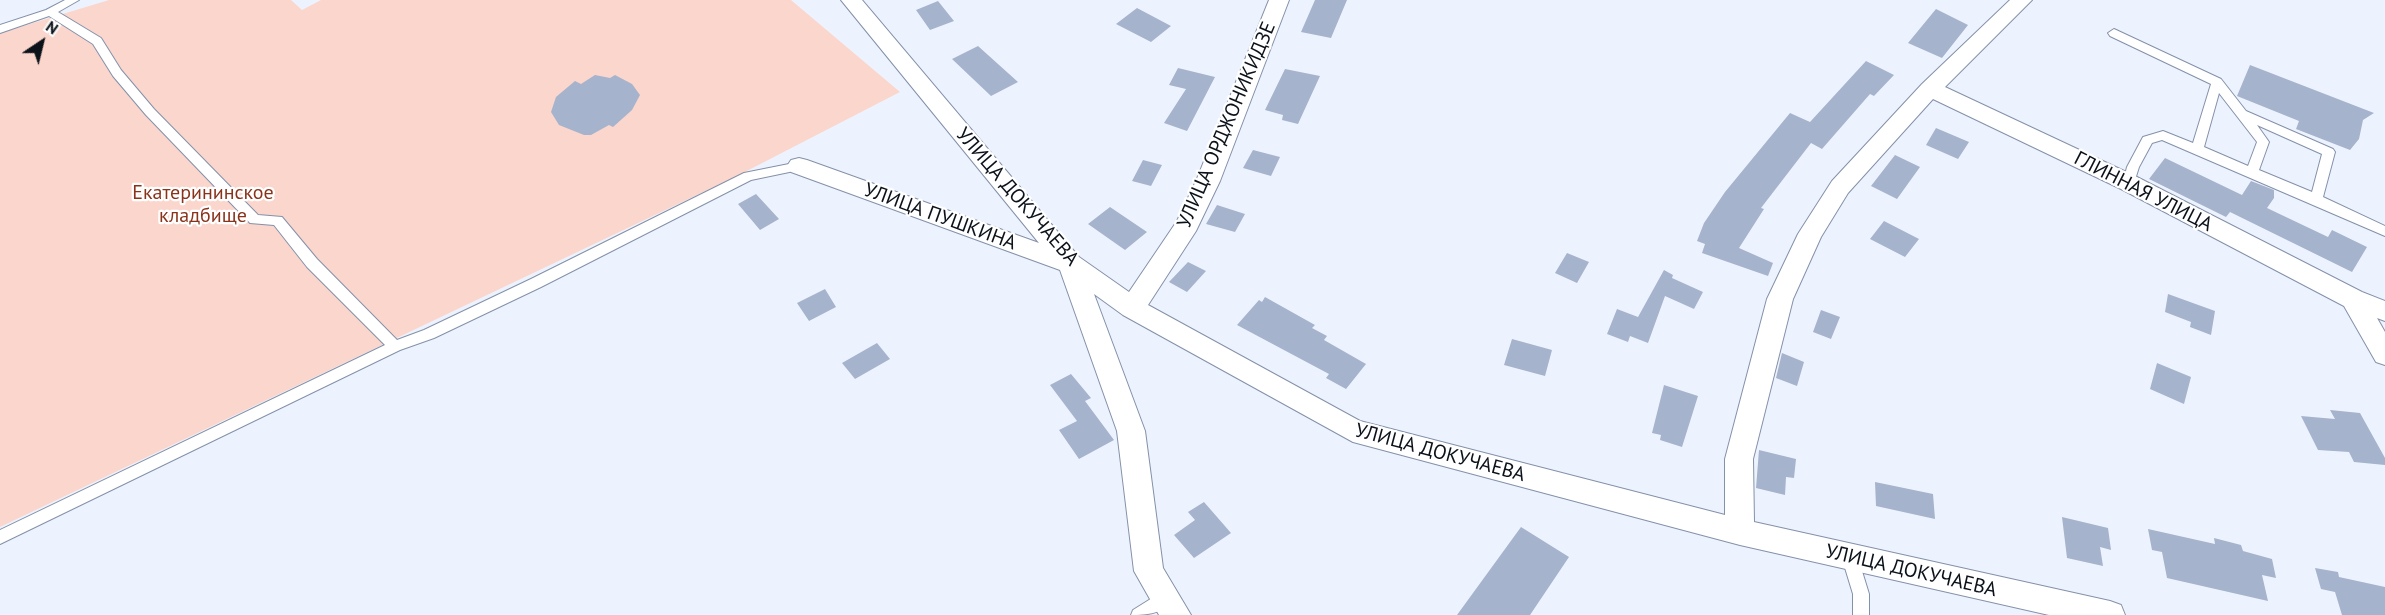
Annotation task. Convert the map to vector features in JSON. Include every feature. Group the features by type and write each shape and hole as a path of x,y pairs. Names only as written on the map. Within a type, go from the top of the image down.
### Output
{"street":[{"name":"УЛИЦА ДОКУЧАЕВА","path":"851,0 1070,264 1132,308 1353,431 1740,532 2110,615"},
{"name":"УЛИЦА ОРДЖОНИКИДЗЕ","path":"1132,308 1186,225 1208,181 1279,0"},
{"path":"1740,532 1739,459 1779,298 1810,234 1840,187 1930,89 2022,0"},
{"name":"ГЛИННАЯ УЛИЦА","path":"1930,89 2129,183 2353,299 2385,311"},
{"name":"УЛИЦА ПУШКИНА","path":"799,166 1070,264"},
{"path":"1070,264 1131,431 1149,571 1171,606"},
{"path":"2353,299 2385,355"}],"lane":[{"path":"0,29 50,12 74,0"},
{"path":"50,12 97,41 117,73 150,112 255,220 277,220 312,263 395,346"},
{"path":"2114,33 2217,82 2263,142 2252,171"},
{"path":"2197,149 2217,82"},
{"path":"2242,114 2329,152 2316,199"},
{"path":"2129,183 2133,167 2147,141 2163,135 2252,171 2385,231"},
{"path":"0,537 395,346 429,334 536,283 748,176 799,166"},
{"path":"1850,558 1861,594 1861,615"},
{"path":"1139,615 1171,606"}],"green space":[{"name":"Екатерининское кладбище","path":"109,0 291,0 302,10 321,0 791,0 900,92 739,175 0,527 0,33"}],"building":[{"path":"1315,0 1347,0 1331,38 1301,32"},
{"path":"938,1 954,21 930,30 916,10"},
{"path":"1137,8 1171,26 1151,42 1116,24"},
{"path":"1936,9 1968,25 1942,58 1908,43"},
{"path":"978,46 1018,82 991,96 952,59"},
{"path":"1866,61 1894,75 1874,96 1870,94 1822,149 1811,143 1761,208 1764,209 1739,248 1773,263 1768,276 1702,253 1705,244 1697,241 1704,223 1725,192 1790,113 1810,122"},
{"path":"2250,65 2374,113 2363,120 2359,139 2350,150 2296,129 2299,121 2237,96"},
{"path":"1178,68 1215,77 1187,131 1164,123 1186,89 1169,85"},
{"path":"1285,69 1320,76 1298,124 1282,120 1283,115 1265,110"},
{"path":"595,75 610,78 615,75 632,84 640,95 632,110 613,127 609,125 591,135 584,135 559,125 551,112 556,97 575,81 581,84"},
{"path":"1936,128 1969,142 1958,159 1926,145"},
{"path":"1253,150 1280,157 1271,176 1243,168"},
{"path":"1895,155 1920,167 1897,199 1871,186"},
{"path":"2165,158 2242,195 2251,181 2274,190 2274,198 2267,208 2328,237 2332,230 2367,247 2352,272 2230,212 2226,217 2149,179"},
{"path":"1143,160 1162,165 1151,186 1132,181"},
{"path":"756,194 779,219 760,230 738,204"},
{"path":"1217,205 1245,214 1235,232 1206,224"},
{"path":"1110,207 1147,232 1125,250 1088,224"},
{"path":"1884,221 1919,239 1905,257 1870,239"},
{"path":"1567,253 1589,262 1577,283 1555,273"},
{"path":"1188,262 1206,271 1187,292 1169,282"},
{"path":"1664,270 1673,275 1672,278 1703,292 1694,309 1665,296 1648,343 1630,336 1628,342 1607,334 1617,309 1638,317"},
{"path":"825,289 836,307 809,321 797,303"},
{"path":"2168,294 2215,311 2211,335 2190,327 2191,322 2165,312"},
{"path":"1265,297 1315,325 1312,328 1327,336 1324,340 1366,364 1346,389 1326,378 1329,374 1237,325 1259,300 1262,302"},
{"path":"1821,310 1840,317 1831,339 1813,332"},
{"path":"1512,339 1552,350 1545,376 1504,365"},
{"path":"877,343 890,359 855,379 842,363"},
{"path":"1782,353 1804,362 1797,386 1776,378"},
{"path":"2157,363 2191,377 2184,404 2150,389"},
{"path":"1071,374 1091,398 1085,401 1114,440 1079,459 1059,430 1077,421 1050,385"},
{"path":"1664,385 1698,396 1682,447 1660,440 1661,435 1652,433"},
{"path":"2330,410 2360,413 2385,458 2385,465 2354,462 2349,452 2318,450 2301,416 2335,419"},
{"path":"1759,450 1796,459 1794,478 1786,477 1785,495 1756,488"},
{"path":"1875,482 1933,494 1935,519 1876,506"},
{"path":"1204,502 1231,533 1194,558 1174,535 1195,520 1188,512"},
{"path":"2062,517 2108,528 2111,550 2100,547 2103,566 2067,558"},
{"path":"1521,527 1569,557 1530,615 1457,615"},
{"path":"2148,529 2215,544 2214,538 2241,545 2243,551 2272,559 2276,578 2262,575 2268,601 2167,578 2162,552 2152,550"},
{"path":"2315,568 2338,572 2339,577 2385,587 2385,615 2342,615 2335,592 2321,589"}]}
